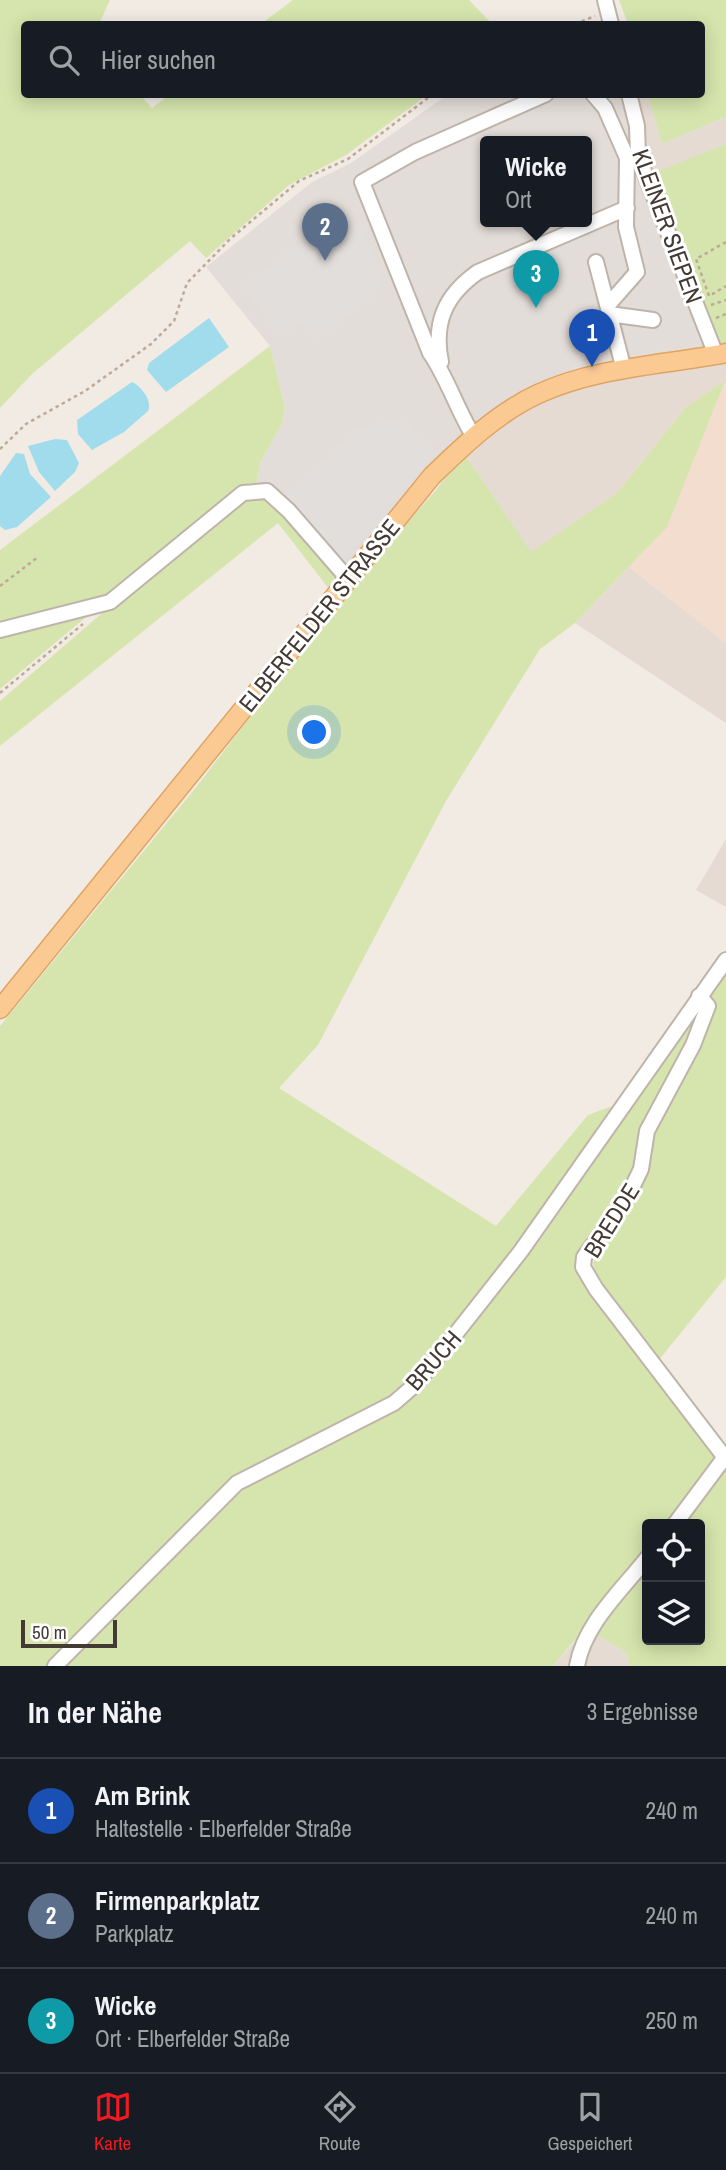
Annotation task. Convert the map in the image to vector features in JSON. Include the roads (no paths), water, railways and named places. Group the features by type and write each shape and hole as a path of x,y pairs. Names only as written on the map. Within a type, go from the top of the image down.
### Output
{"main road":[{"name":"ELBERFELDER STRASSE","path":"0,1009 432,476 474,437 507,411 538,394 578,380 721,354"}],"street":[{"path":"443,372 430,353 362,182 415,152 537,98"},
{"path":"596,98 605,108 627,158 626,227 637,272 609,309"},
{"name":"KLEINER SIEPEN","path":"630,98 636,126 638,156 721,354"},
{"path":"592,223 627,208"},
{"path":"474,437 461,417 443,372 438,349 441,314 460,284 478,272 583,227"},
{"path":"596,262 624,370"},
{"path":"609,309 653,320"},
{"path":"0,630 110,602 243,494 267,491 348,579"},
{"name":"BRUCH","path":"55,1666 237,1483 394,1403 417,1383 521,1251 726,960"},
{"name":"BREDDE","path":"679,1519 725,1458 596,1289 583,1267 584,1257 627,1198 641,1169 647,1131 693,1045 708,1006 699,996"},
{"path":"577,1666 579,1652 592,1627 642,1564"}],"water":[{"path":"209,318 229,347 166,392 147,370 149,363"},
{"path":"132,382 145,394 149,403 148,411 124,432 92,450 78,434 77,420"},
{"path":"55,439 67,440 79,463 75,472 55,491 39,472 28,446"},
{"path":"16,453 24,454 30,474 51,497 17,527 5,530 0,526 0,476"}],"place":[{"name":"Firmenparkplatz","path":"325,261"},
{"name":"Wicke","path":"536,308"},
{"name":"Am Brink","path":"592,367"}]}
